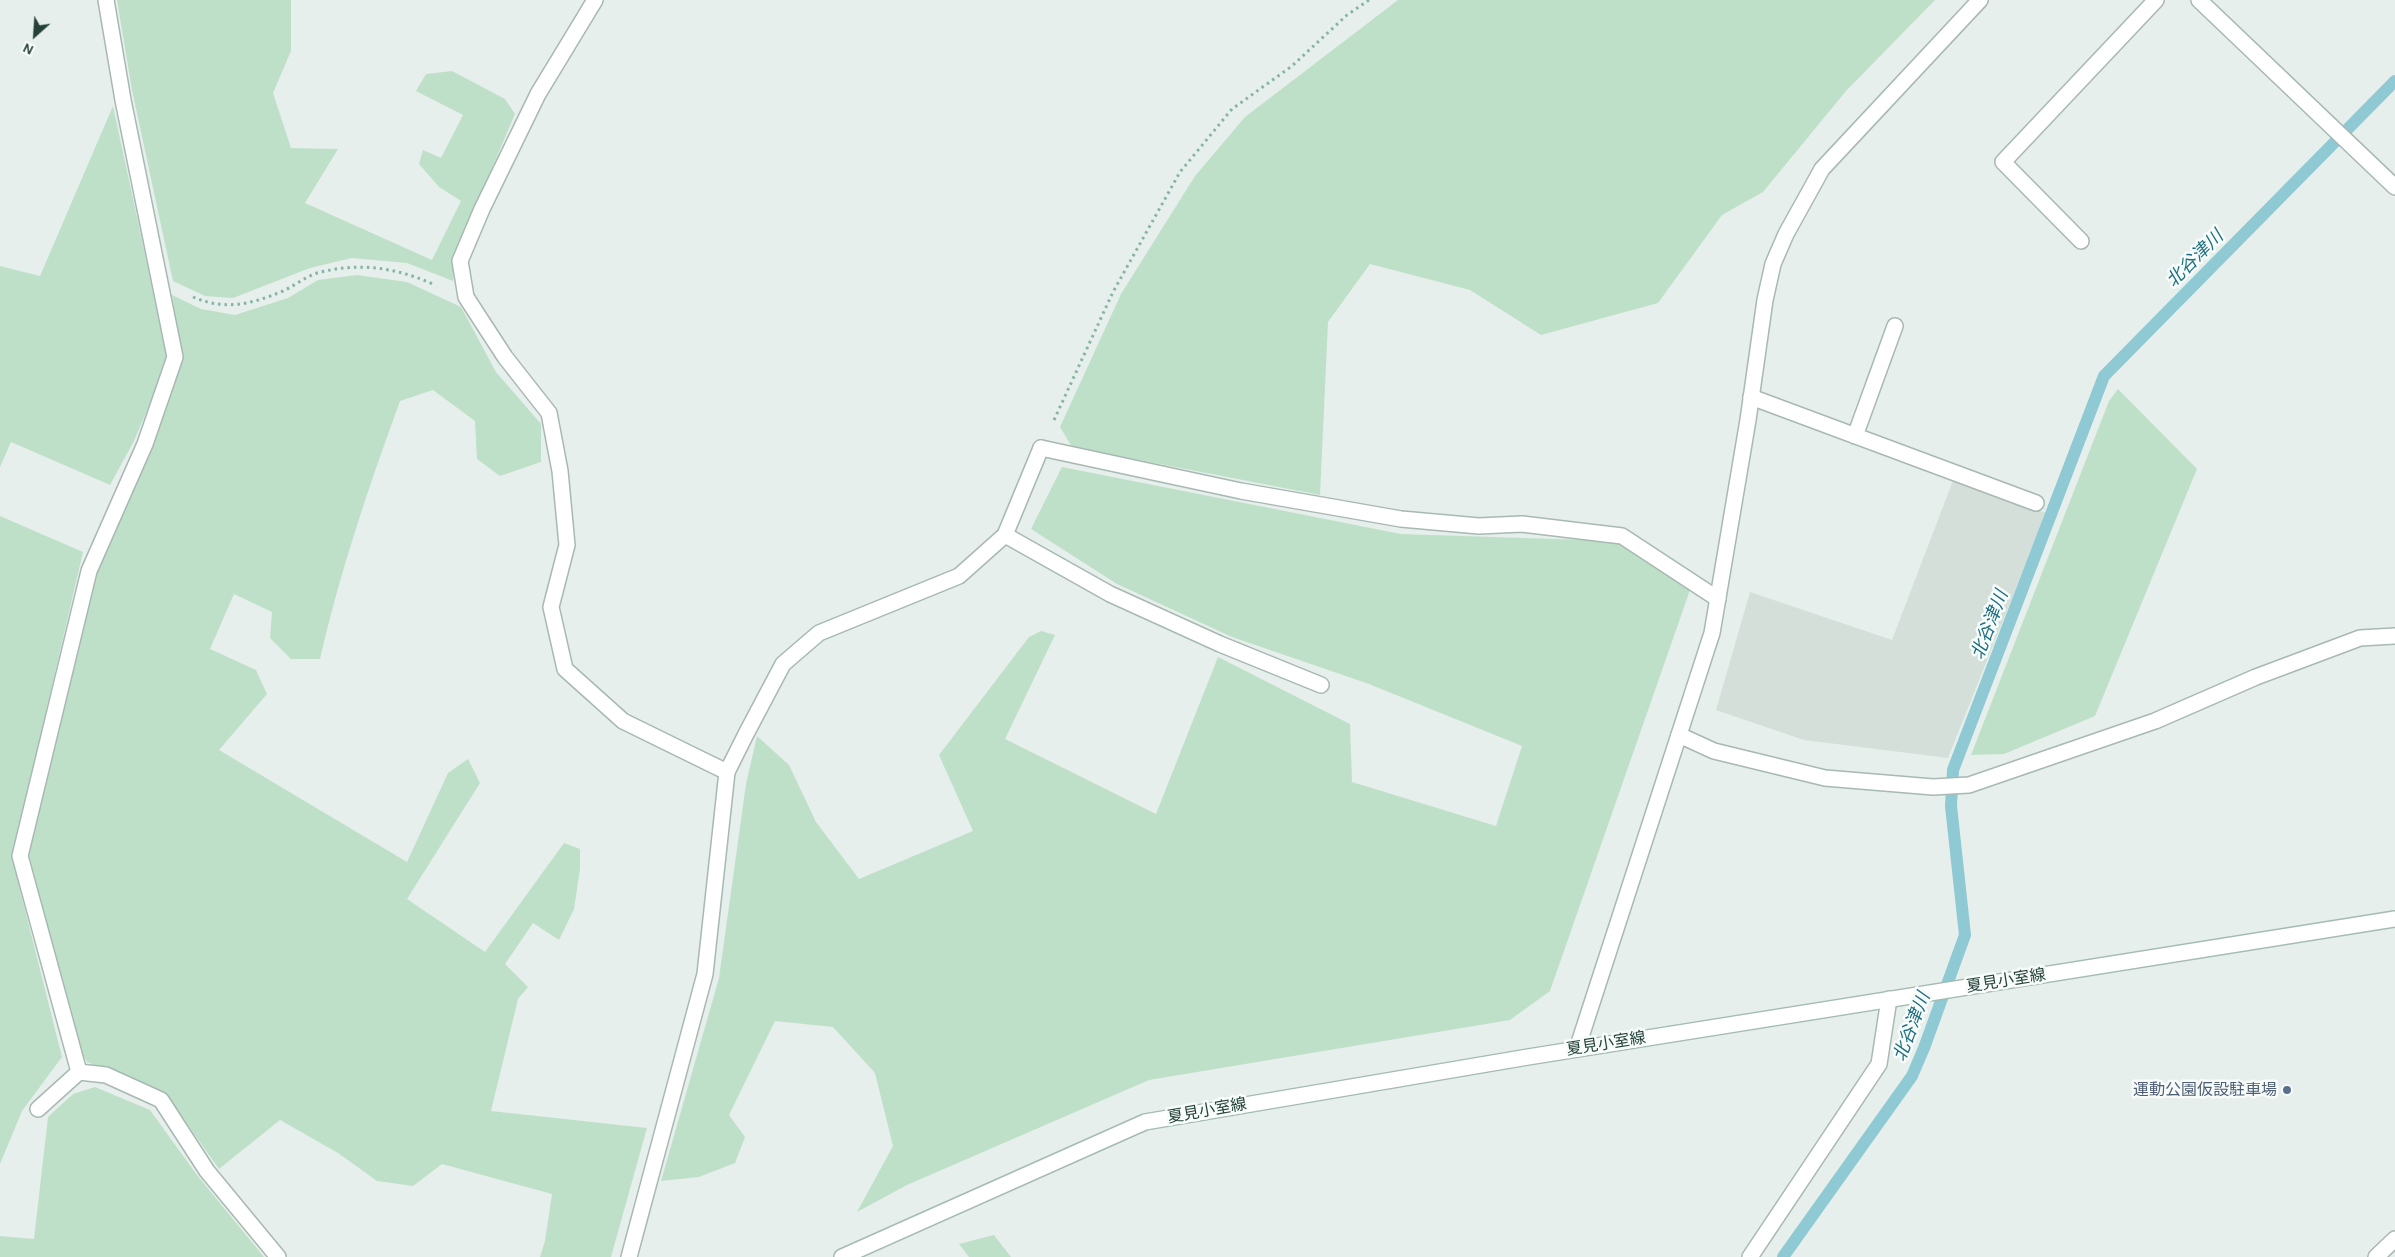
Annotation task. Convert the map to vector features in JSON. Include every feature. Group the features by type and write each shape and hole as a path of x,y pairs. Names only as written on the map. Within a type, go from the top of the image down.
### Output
{"street":[{"path":"79,1072 20,856 89,571 145,444 175,357 123,100 106,0"},
{"path":"595,0 538,94 482,209 460,260 466,297 505,356 549,413 560,471 567,545 552,607 565,669 623,721 727,772"},
{"path":"1577,1049 1712,633 1751,397 1764,300 1773,264 1786,234 1822,169 1980,0"},
{"path":"2081,241 2003,162 2156,0"},
{"path":"2199,0 2395,187"},
{"path":"1855,436 1895,326"},
{"path":"1751,397 2036,502"},
{"path":"629,1257 705,974 727,772 783,664 819,633 959,576 1004,535 1041,448 1241,491 1401,519 1479,526 1522,524 1622,536 1718,599"},
{"path":"1004,535 1110,594 1220,644 1321,685"},
{"path":"1679,734 1714,751 1825,778 1932,787 1969,785 2155,722 2256,677 2360,638 2395,636"},
{"name":"夏見小室線","path":"842,1257 1145,1122 1577,1049 2395,919"},
{"path":"1750,1257 1879,1064 1889,999"},
{"path":"38,1109 79,1072 106,1075 161,1100 207,1171 278,1257"},
{"path":"2376,1257 2395,1239"}],"path":[{"path":"1041,448 1113,292 1180,172 1232,109 1292,66 1347,15 1369,0"},
{"path":"160,284 204,302 234,306 283,291 315,274 357,266 406,272 466,297"}],"shaded area":[{"path":"1954,478 2046,513 1948,758 1804,740 1716,710 1750,592 1892,640"}],"green space":[{"path":"117,0 291,0 291,51 273,93 291,148 338,149 305,203 432,260 461,201 439,187 419,164 423,150 441,158 463,115 416,91 426,74 452,71 505,99 515,114 455,255 453,281 407,263 352,258 310,268 233,298 205,296 173,281 132,90"},
{"path":"1398,0 1935,0 1846,91 1763,192 1722,215 1658,303 1541,335 1470,290 1370,264 1328,322 1320,495 1072,447 1060,427 1121,294 1195,176 1245,117"},
{"path":"113,106 168,361 134,441 110,485 11,442 0,467 0,266 40,276"},
{"path":"357,275 407,282 461,307 496,372 541,424 541,462 500,476 477,459 475,421 433,390 400,401 356,529 320,659 291,659 270,638 272,612 234,594 210,649 256,670 267,694 219,750 407,862 448,773 468,759 480,783 407,899 485,952 564,843 580,849 580,869 574,909 559,940 533,923 505,964 528,987 518,999 491,1111 647,1128 611,1257 540,1257 545,1241 552,1194 442,1164 413,1186 377,1181 338,1153 280,1120 219,1169 165,1093 87,1062 78,1047 28,852 96,577 181,356 172,295 201,309 235,315 288,298 318,280"},
{"path":"2118,389 2197,469 2095,716 2004,754 1971,755 2109,401"},
{"path":"1062,467 1401,534 1617,541 1690,590 1550,991 1510,1020 1149,1080 907,1185 857,1212 893,1146 875,1073 833,1027 775,1021 729,1115 745,1137 735,1163 699,1177 661,1181 719,978 746,784 757,736 789,765 816,822 859,879 973,831 939,755 1029,637 1041,631 1055,635 1005,739 1156,814 1218,657 1350,724 1352,782 1496,826 1522,746 1369,684 1232,637 1117,584 1031,529"},
{"path":"0,516 83,552 12,858 62,1057 22,1111 0,1164"},
{"path":"95,1087 150,1110 197,1175 264,1257 0,1257 0,1236 34,1239 48,1117 73,1094"},
{"path":"994,1235 1011,1257 969,1257 959,1244"}],"waterway":[{"name":"北谷津川","path":"1783,1257 1912,1076 1924,1048 1965,935 1951,806 1953,770 2104,376 2395,81"}],"place":[{"name":"運動公園仮設駐車場","path":"2287,1090"}]}
